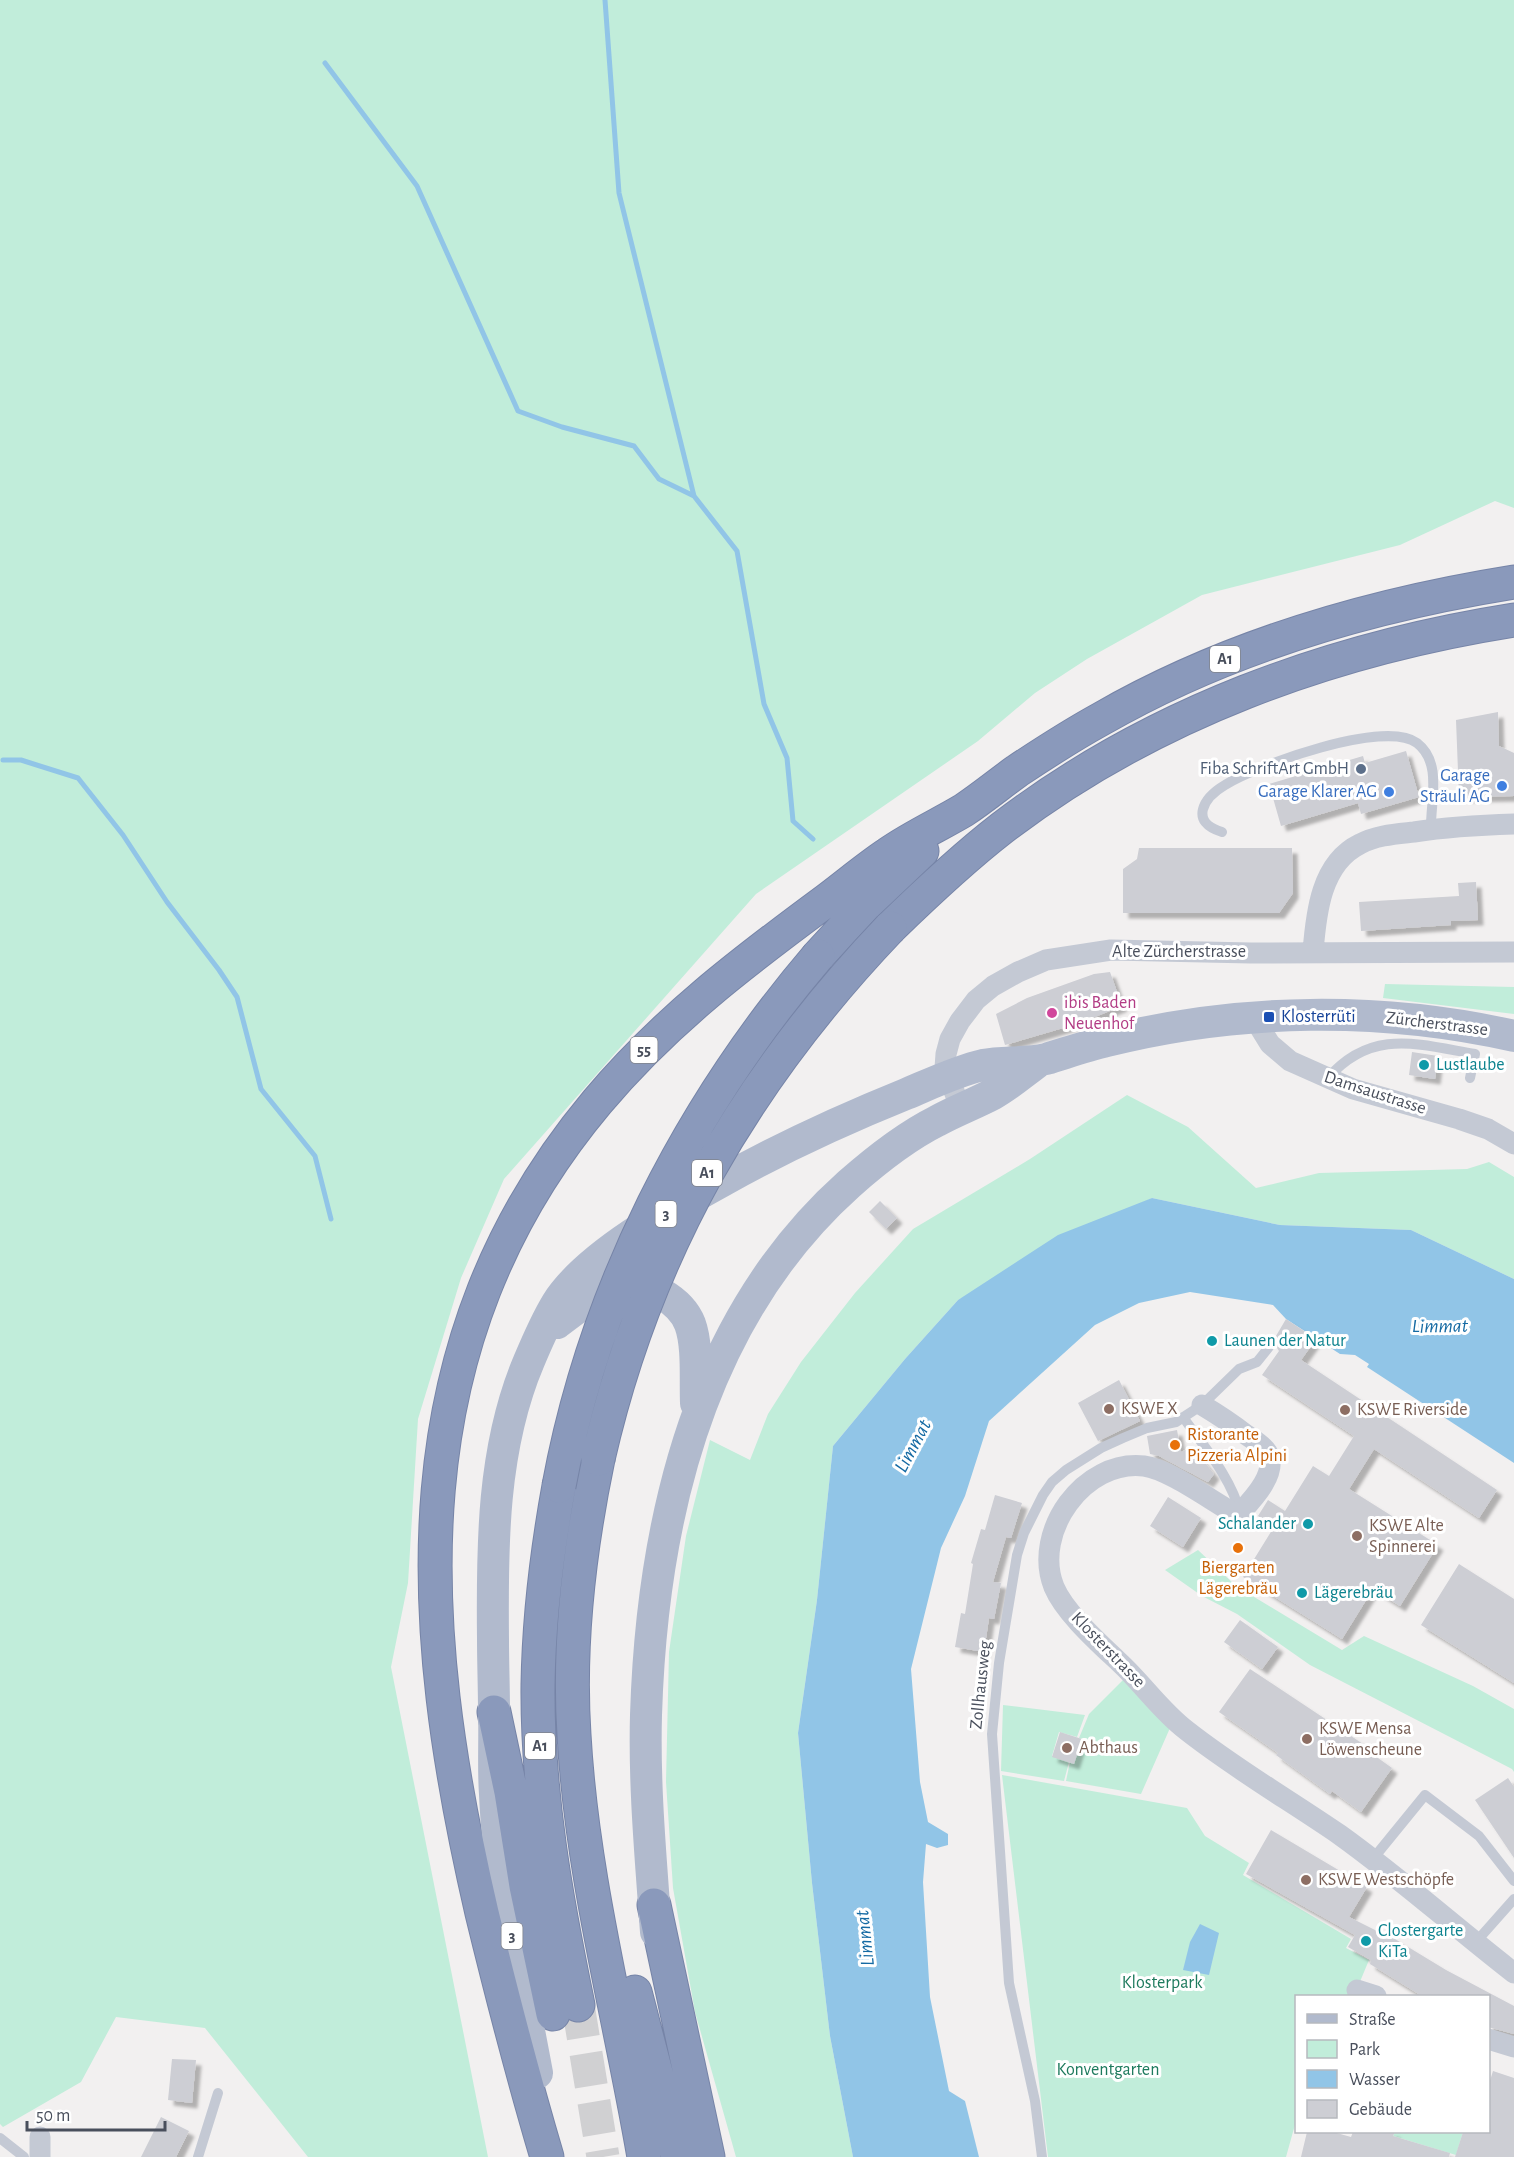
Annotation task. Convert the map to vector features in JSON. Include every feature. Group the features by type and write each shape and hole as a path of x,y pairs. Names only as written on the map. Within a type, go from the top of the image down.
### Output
{"highway":[{"name":"A1","path":"495,1712 526,1886 566,2009 564,1939 548,1838 539,1734 538,1685 548,1551 559,1486 570,1432 600,1332 633,1247 683,1147 735,1062 818,956 866,904 966,808 1021,769 1106,716 1151,692 1231,656 1299,632 1387,607 1514,582"},
{"name":"A1","path":"644,2157 585,1843 574,1733 573,1665 578,1585 598,1459 616,1391 648,1297 676,1234 712,1163 763,1081 792,1041 823,1001 890,928 928,891 1002,828 1083,773 1167,726 1232,697 1310,668 1396,643 1514,620"},
{"name":"55","path":"547,2157 506,2012 470,1860 451,1761 437,1641 435,1523 443,1438 457,1372 472,1323 497,1260 520,1213 546,1170 598,1100 643,1051 717,983 760,948 889,853 966,808"},
{"path":"574,1733 603,1830 630,1972 678,2157"},
{"path":"654,1905 708,2157"}],"main road":[{"name":"Zürcherstrasse","path":"1040,1060 1108,1040 1186,1026 1254,1018 1315,1015 1386,1017 1446,1023 1514,1036"},
{"name":"3","path":"551,2157 505,1888 495,1793 492,1600 494,1534 500,1472 516,1395 540,1337 559,1300 584,1273 615,1247 687,1200 751,1165 825,1129 948,1077 984,1065 1040,1060"},
{"name":"3","path":"691,2157 661,1989 646,1760 650,1638 658,1574 667,1519 696,1416 716,1366 744,1312 794,1241 825,1207 873,1164 934,1122 994,1093 1040,1060"},
{"path":"540,1337 588,1299 608,1290 628,1285 655,1290 677,1304 690,1324 695,1346 696,1416"}],"street":[{"path":"1312,952 1322,893 1333,869 1344,855 1359,844 1374,838 1431,830 1514,824"},
{"name":"Alte Zürcherstrasse","path":"961,1109 945,1068 950,1039 960,1021 976,1000 993,986 1046,960 1111,950 1514,952"},
{"name":"Damsaustrasse","path":"1254,1018 1270,1044 1280,1055 1328,1079 1353,1089 1488,1129 1514,1144"},
{"path":"1202,1405 1267,1450 1270,1459 1268,1477 1254,1499 1240,1513"},
{"name":"Klosterstrasse","path":"1240,1513 1232,1512 1152,1468 1128,1466 1104,1472 1082,1487 1070,1501 1052,1535 1048,1551 1054,1587 1063,1602 1095,1639 1185,1729 1341,1836 1514,1973"},
{"path":"1490,2040 1514,2047"}],"lane":[{"path":"1222,832 1208,827 1202,814 1204,804 1210,796 1225,785 1281,759 1347,742 1388,737 1409,739 1417,743 1428,758 1434,782 1431,830"},
{"path":"1328,1079 1341,1065 1372,1047 1405,1042 1475,1054 1470,1078"},
{"name":"Zollhausweg","path":"1042,2157 1035,2101 1009,1983 992,1734 994,1700 1013,1575 1024,1533 1032,1513 1052,1482 1066,1470 1101,1448 1147,1428 1176,1422 1202,1405 1239,1369 1257,1362 1269,1347"},
{"path":"1183,1417 1230,1484 1240,1513"},
{"path":"1372,1860 1425,1795 1479,1836 1514,1881"},
{"path":"1475,1943 1514,1899"},
{"path":"198,2157 218,2093"},
{"path":"0,2138 24,2157"}],"green space":[{"path":"0,0 1514,0 1514,508 1495,501 1400,545 1202,595 1087,659 1035,693 978,741 756,894 504,1179 461,1278 418,1419 408,1583 391,1667 488,2157 308,2157 205,2028 116,2017 81,2082 3,2127 0,2124"},
{"path":"1385,984 1514,987 1514,1014 1383,998"},
{"path":"1127,1095 1188,1127 1256,1188 1319,1173 1467,1169 1489,1162 1514,1177 1514,1279 1411,1230 1280,1225 1152,1198 958,1300 905,1359 833,1446 817,1600 798,1733 812,1883 830,2036 853,2157 736,2157 695,2012 673,1888 666,1782 669,1652 686,1536 710,1440 750,1460 768,1414 801,1362 855,1293 913,1229 1030,1159"},
{"path":"1198,1550 1236,1586 1342,1650 1364,1636 1473,1686 1514,1709 1514,1772 1310,1665 1237,1614 1202,1596 1165,1570"},
{"path":"1123,1680 1170,1728 1141,1794 1066,1781 1070,1762 1074,1763 1082,1739 1079,1738 1089,1714"},
{"path":"1003,1705 1085,1715 1077,1737 1059,1732 1052,1756 1069,1762 1064,1781 1001,1771"},
{"name":"Klosterpark","path":"1002,1775 1187,1808 1205,1836 1249,1863 1243,1875 1351,1939 1346,1948 1369,1960 1354,1995 1295,1995 1295,2125 1286,2157 1048,2157"},
{"path":"1394,2133 1463,2133 1456,2155 1393,2136"}],"water":[{"name":"Limmat","path":"1152,1198 1280,1225 1411,1230 1514,1279 1514,1463 1367,1367 1369,1364 1355,1355 1340,1354 1286,1319 1273,1305 1190,1292 1139,1303 1095,1325 989,1421 965,1496 941,1548 911,1669 920,1782 928,1822 948,1834 948,1845 937,1848 926,1844 923,1882 930,1997 949,2091 965,2101 979,2157 853,2157 830,2036 812,1883 798,1733 817,1600 833,1446 905,1359 958,1300 1058,1235"},
{"path":"1200,1924 1219,1933 1209,1975 1183,1970 1190,1942"}],"building":[{"path":"1498,712 1499,746 1514,753 1514,796 1459,797 1456,720"},
{"path":"1406,751 1419,797 1361,814 1358,803 1281,826 1269,784 1363,756 1365,763"},
{"path":"1139,848 1292,848 1293,893 1279,913 1123,913 1123,869 1137,859"},
{"path":"1476,882 1478,920 1451,921 1451,925 1361,931 1359,902 1459,896 1458,883"},
{"path":"1110,972 1122,1006 1080,1023 1005,1045 996,1014 1027,998 1094,974"},
{"name":"Lustlaube","path":"1412,1052 1438,1056 1435,1079 1409,1075"},
{"path":"880,1201 897,1218 886,1229 869,1212"},
{"path":"1286,1319 1316,1339 1301,1360 1497,1490 1479,1518 1374,1449 1349,1489 1438,1545 1400,1606 1373,1589 1342,1639 1243,1577 1274,1527 1258,1516 1268,1500 1285,1511 1313,1466 1329,1476 1354,1436 1262,1375 1279,1351 1273,1341"},
{"path":"1119,1380 1140,1421 1098,1441 1078,1403"},
{"path":"1177,1430 1181,1452 1192,1447 1214,1474 1208,1482 1159,1456 1150,1454 1147,1436"},
{"path":"995,1495 1022,1503 1011,1538 1006,1537 993,1582 1001,1583 994,1619 989,1618 984,1652 955,1647 961,1613 965,1614 973,1564 971,1563 981,1529 985,1530"},
{"path":"1168,1497 1201,1518 1183,1547 1150,1526"},
{"path":"1459,1564 1514,1599 1514,1683 1421,1625"},
{"path":"1240,1620 1278,1647 1262,1669 1224,1642"},
{"name":"KSWE Mensa Löwenscheune","path":"1250,1669 1363,1744 1361,1746 1392,1768 1361,1812 1332,1791 1330,1794 1276,1755 1278,1753 1219,1712"},
{"name":"Abthaus","path":"1060,1732 1082,1739 1074,1764 1052,1757"},
{"path":"1508,1778 1514,1787 1514,1858 1475,1800"},
{"path":"1271,1830 1367,1887 1349,1917 1385,1935 1385,1933 1446,1970 1514,2006 1514,2034 1490,2028 1490,1995 1420,1995 1370,1964 1371,1960 1348,1947 1355,1935 1246,1874"},
{"path":"172,2059 196,2060 192,2103 168,2100"},
{"path":"1493,2071 1514,2078 1514,2157 1455,2157 1463,2133 1490,2133 1490,2081"},
{"path":"161,2117 189,2131 176,2157 141,2157"},
{"path":"1307,2133 1337,2133 1351,2137 1353,2133 1394,2133 1393,2136 1450,2153 1449,2157 1301,2157"}],"waterway":[{"path":"605,0 619,193 694,496 737,551 764,704 787,758 793,821 813,839"},
{"path":"325,63 417,186 518,411 562,427 634,446 659,479 694,496"},
{"path":"3,760 21,760 78,778 123,835 167,902 237,997 261,1089 315,1156 331,1219"}],"tunnel":[{"path":"578,2005 603,2157"}],"place":[{"name":"Fiba SchriftArt GmbH","path":"1361,769"},
{"name":"Garage Sträuli AG","path":"1502,786"},
{"name":"Garage Klarer AG","path":"1389,792"},
{"name":"ibis Baden Neuenhof","path":"1052,1013"},
{"name":"Klosterrüti","path":"1269,1017"},
{"name":"Lustlaube","path":"1424,1065"},
{"name":"Launen der Natur","path":"1212,1341"},
{"name":"KSWE X","path":"1109,1409"},
{"name":"KSWE Riverside","path":"1345,1410"},
{"name":"Ristorante Pizzeria Alpini","path":"1175,1445"},
{"name":"Schalander","path":"1308,1524"},
{"name":"KSWE Alte Spinnerei","path":"1357,1536"},
{"name":"Biergarten Lägerebräu","path":"1238,1548"},
{"name":"Lägerebräu","path":"1302,1593"},
{"name":"KSWE Mensa Löwenscheune","path":"1307,1739"},
{"name":"Abthaus","path":"1067,1748"},
{"name":"KSWE Westschöpfe","path":"1306,1880"},
{"name":"Clostergarte KiTa","path":"1366,1941"}],"park label":[{"name":"Konventgarten","path":"1108,2070"}]}
